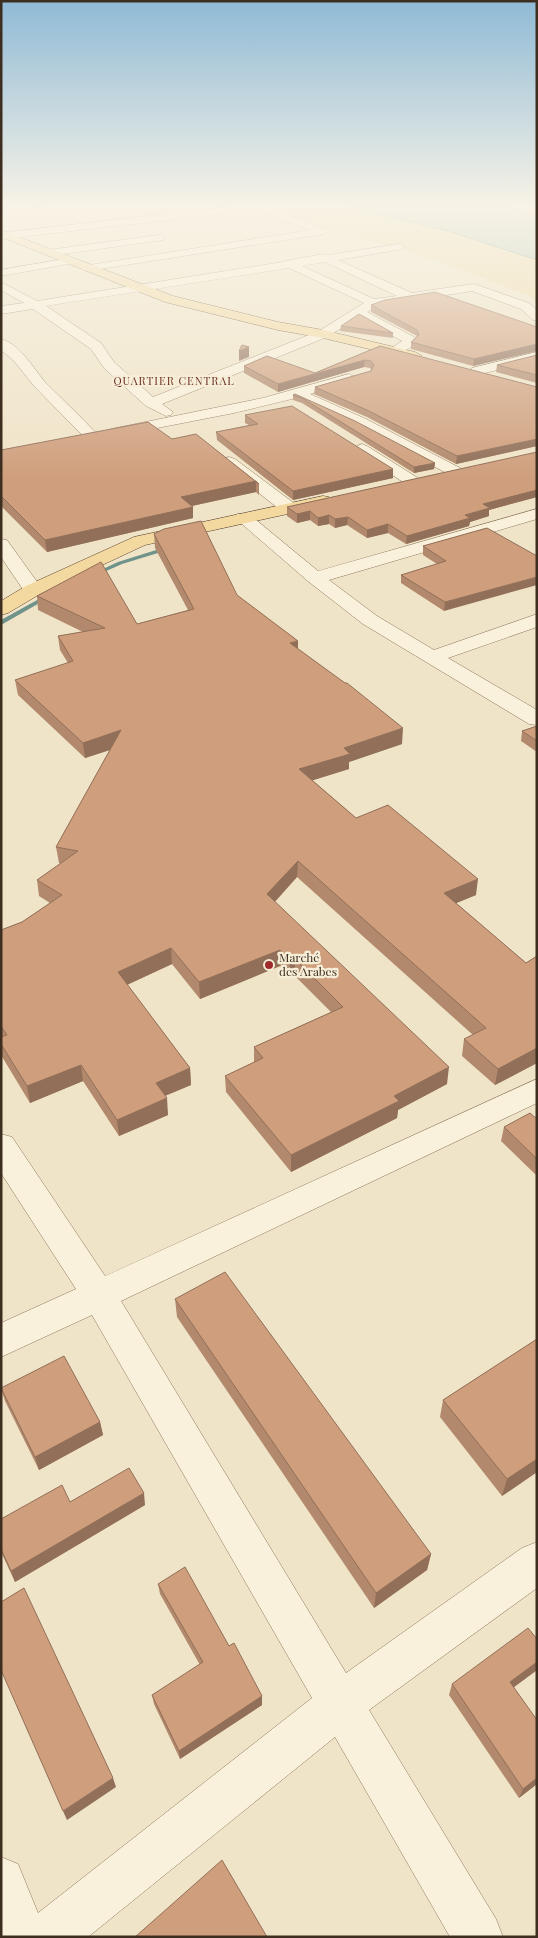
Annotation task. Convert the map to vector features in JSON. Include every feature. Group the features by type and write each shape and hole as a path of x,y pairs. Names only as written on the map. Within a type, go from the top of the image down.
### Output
{"main road":[{"path":"159,295 260,322 323,334 430,360"},
{"path":"462,368 499,378"},
{"path":"393,486 463,470"},
{"path":"1,609 34,590 140,541 336,498"}],"street":[{"path":"19,295 96,346 109,365 151,403 196,434"},
{"path":"1,310 90,295"},
{"path":"357,295 373,303"},
{"path":"151,403 323,334 373,303 420,295"},
{"path":"496,295 525,306 537,317"},
{"path":"358,312 411,341 394,351"},
{"path":"1,344 19,358 40,383 92,437"},
{"path":"477,371 537,356"},
{"path":"74,440 298,394 365,373"},
{"path":"298,394 463,470"},
{"path":"280,398 305,414"},
{"path":"346,440 412,481"},
{"path":"219,453 289,508"},
{"path":"315,578 537,514"},
{"path":"243,518 315,578 370,620 537,719"},
{"path":"1,544 34,590"},
{"path":"432,657 537,620"},
{"path":"1,1341 98,1294 536,1091"},
{"path":"1,1146 98,1294 478,1937"},
{"path":"48,1937 340,1704 537,1563"},
{"path":"1,1880 22,1937"}],"sand":[{"path":"528,295 537,295 537,302"}],"building":[{"path":"414,295 445,295 537,327 537,344 474,359 411,342 419,335 417,330 371,305 385,300"},
{"path":"359,314 393,333 341,326"},
{"path":"242,345 249,347 239,351"},
{"path":"380,346 537,387 537,439 457,456 367,410 315,387 371,371 374,365 371,361 365,360 278,384 244,366 267,356 315,373"},
{"path":"537,355 537,375 497,365"},
{"path":"295,394 355,421 435,463 414,467 302,398 293,395"},
{"path":"292,406 393,469 293,491 216,432 258,424 245,415"},
{"path":"148,422 172,439 196,434 255,481 181,497 193,507 45,540 1,496 1,450"},
{"path":"537,452 537,490 483,504 490,508 465,515 470,518 407,536 388,524 367,530 348,517 335,519 329,515 318,518 310,511 297,514 287,507"},
{"path":"201,521 237,595 298,641 290,643 347,683 403,728 344,748 350,754 299,769 356,818 388,805 478,879 444,893 526,963 537,956 537,1048 498,1069 464,1039 486,1028 298,861 267,894 449,1067 394,1096 399,1101 291,1155 225,1076 263,1058 254,1047 343,1007 295,959 290,961 280,950 199,982 171,948 118,972 190,1068 156,1083 167,1098 117,1120 81,1065 27,1086 1,1044 1,1037 7,1035 1,1026 1,930 22,922 62,895 37,880 78,851 56,847 121,730 83,743 15,680 73,661 58,636 105,628 37,596 101,562 137,624 194,609 154,534 164,529"},
{"path":"487,528 537,556 537,577 445,602 401,575 446,561 423,546"},
{"path":"537,726 537,741 522,731"},
{"path":"530,1113 537,1119 537,1159 504,1127"},
{"path":"225,1272 431,1554 376,1593 175,1299"},
{"path":"537,1339 537,1459 507,1479 443,1400"},
{"path":"64,1356 100,1422 35,1457 1,1388"},
{"path":"129,1468 144,1493 11,1571 1,1549 1,1519 62,1485 70,1502"},
{"path":"185,1567 229,1646 234,1643 262,1696 179,1751 152,1695 203,1662 158,1584"},
{"path":"24,1588 113,1778 63,1811 1,1670 1,1602"},
{"path":"528,1628 537,1639 537,1662 510,1682 537,1720 537,1778 523,1789 452,1684"},
{"path":"222,1860 267,1937 135,1937"}],"waterway":[{"path":"93,575 120,563 169,548"},
{"path":"1,623 48,596"}],"place":[{"name":"Marché des Arabes","path":"269,965"}],"district":[{"name":"QUARTIER CENTRAL","path":"174,381"}]}
